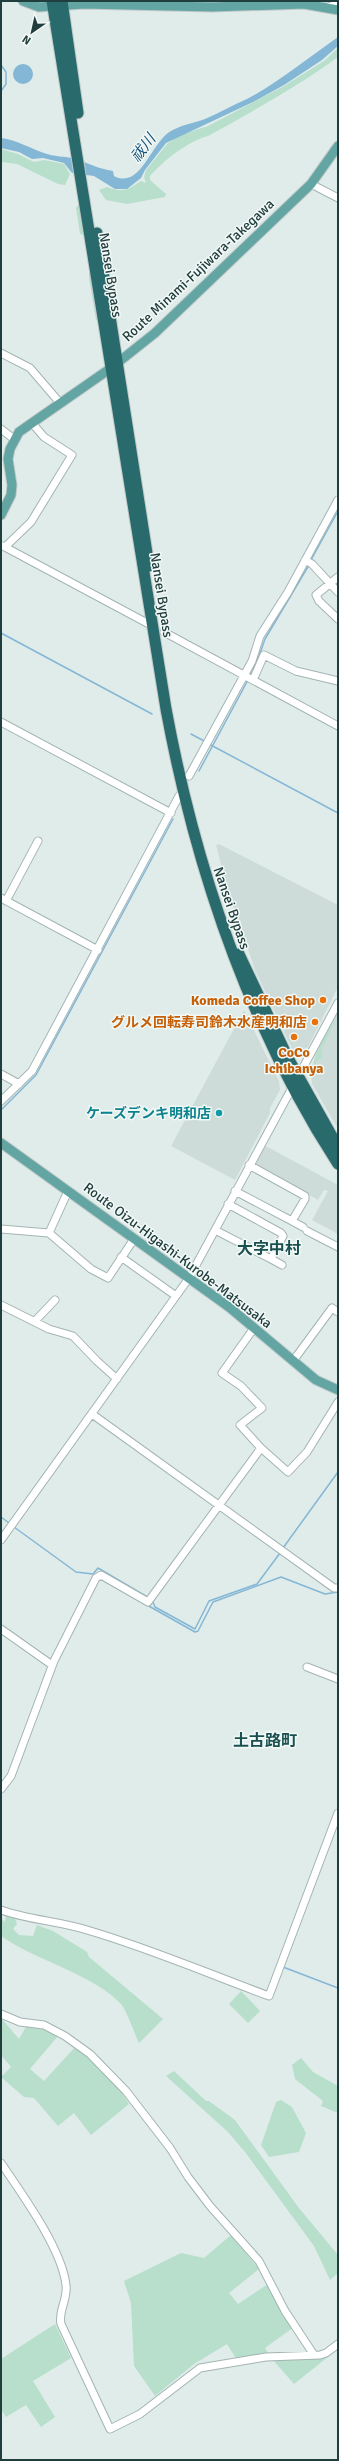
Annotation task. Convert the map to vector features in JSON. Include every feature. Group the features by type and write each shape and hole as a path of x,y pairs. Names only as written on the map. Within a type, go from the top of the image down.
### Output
{"highway":[{"name":"Nansei Bypass","path":"57,3 166,709 191,826 208,885 236,964 258,1017 292,1086 338,1164"},
{"name":"Nansei Bypass","path":"114,365 179,745 195,819 214,884 239,954 298,1076 338,1147"}],"main road":[{"path":"23,1 31,6 57,3 212,7 304,4 334,8"},
{"name":"Route Minami-Fujiwara-Takegawa","path":"14,439 32,423 114,365 160,329 311,184 338,146"},
{"path":"2,513 11,495 12,485 8,459 14,439"},
{"name":"Route Oizu-Higashi-Kurobe-Matsusaka","path":"1,1143 189,1278 254,1328 316,1380 338,1390"}],"street":[{"path":"334,8 338,3"},
{"path":"311,184 338,198"},
{"path":"1,353 30,368 60,403"},
{"path":"32,423 44,437 72,455 31,522 3,546 147,623"},
{"path":"1,429 14,439"},
{"path":"248,678 260,636 308,562 338,500"},
{"path":"308,562 338,592"},
{"path":"338,577 316,595 319,601 338,619"},
{"path":"164,632 338,726"},
{"path":"190,776 208,743 264,655 296,671 338,681"},
{"path":"1,722 171,813"},
{"path":"1,1101 32,1071 179,796"},
{"path":"38,841 3,900 98,950"},
{"path":"1,1540 189,1278 338,1003"},
{"path":"1,1074 19,1084"},
{"path":"249,1165 304,1196 305,1200 292,1221"},
{"path":"48,1233 68,1191"},
{"path":"235,1191 338,1247"},
{"path":"228,1204 283,1234 271,1259"},
{"path":"1,1228 48,1233 91,1269 108,1278 134,1239"},
{"path":"215,1230 282,1265"},
{"path":"121,1257 176,1296"},
{"path":"34,1322 55,1300"},
{"path":"1,1305 34,1322 76,1337 97,1361 117,1379"},
{"path":"293,1361 332,1308 338,1312"},
{"path":"254,1328 222,1373 241,1386 262,1408 240,1425 261,1448 288,1472 307,1452 338,1402"},
{"path":"92,1414 334,1588 338,1588"},
{"path":"1,1789 11,1776 33,1712 45,1693 52,1665 97,1577 101,1575 150,1599 261,1448"},
{"path":"1,1629 52,1665"},
{"path":"308,1668 338,1679"},
{"path":"1,1910 35,1921 70,1926 112,1938 269,1996 338,1813"},
{"path":"1,2014 20,2022 44,2025 60,2033 90,2054 126,2091 170,2148 188,2177 210,2206 259,2261 285,2311 314,2355"},
{"path":"1,2163 24,2197 59,2261 66,2286 66,2298 60,2318 61,2324 110,2429 140,2414 200,2368 266,2357 326,2354 338,2344"}],"shaded area":[{"path":"219,844 338,905 338,987 308,1047 302,1053 294,1053 255,970 226,885 216,845"},
{"path":"244,1010 279,1081 280,1090 270,1108 270,1113 235,1180 171,1146"},
{"path":"338,1013 338,1129 312,1084 311,1071 315,1055"},
{"path":"264,1145 338,1185 338,1234 312,1220 328,1191 324,1190 318,1200 253,1164"}],"green space":[{"path":"338,48 338,57 307,78 208,136 192,142 176,152 162,164 150,176 150,180 166,194 165,197 127,204 106,200 99,190 107,187 117,190 125,190 141,181 146,183 144,177 146,170 167,144 180,135 208,126 284,86 324,61"},
{"path":"1,149 18,154 34,162 44,160 64,164 70,174 65,185 58,184 17,164 1,162"},
{"path":"79,203 84,235 80,234 76,208"},
{"path":"89,255 98,321 96,320 89,278"},
{"path":"338,1014 321,1051 323,1058 316,1061 314,1079 314,1062 320,1045"},
{"path":"6,1915 14,1916 17,1924 13,1929 19,1935 33,1936 37,1925 53,1931 87,1952 89,1957 163,2019 139,2043 123,2007 110,1994 81,1976 33,1954 4,1938 1,1935 1,1918 5,1922"},
{"path":"241,1991 260,2011 248,2023 229,2004"},
{"path":"1,2018 19,2039 27,2025 39,2026 58,2036 30,2069 44,2081 76,2046 120,2090 129,2104 91,2135 74,2113 58,2126 34,2098 24,2097 1,2077 11,2067 1,2055"},
{"path":"301,2058 313,2072 338,2086 338,2113 321,2106 323,2101 295,2079 292,2065"},
{"path":"174,2071 206,2101 209,2101 235,2120 299,2208 338,2255 338,2273 330,2280 314,2246 245,2152 228,2132 166,2076"},
{"path":"281,2100 292,2107 306,2133 299,2152 269,2157 261,2145 276,2102"},
{"path":"231,2235 259,2269 229,2293 238,2304 268,2284 294,2327 265,2348 269,2355 237,2360 227,2344 194,2364 155,2396 134,2366 131,2303 124,2281 181,2253 204,2258"},
{"path":"55,2324 71,2358 33,2381 55,2417 41,2427 26,2405 6,2417 1,2409 1,2359"},
{"path":"338,2347 338,2349 294,2384 273,2360 319,2358"}],"water":[{"path":"338,37 338,46 322,60 284,85 253,102 166,143 145,170 141,178 127,189 115,189 94,176 72,173 64,163 43,158 32,159 19,152 1,148 1,138 7,139 48,154 75,159 113,171 114,176 123,179 139,171 157,145 171,131 205,119 247,99 282,77"},
{"path":"23,64 30,67 33,74 30,81 23,84 16,81 13,74 16,67"}],"waterway":[{"path":"1,65 6,72 6,84 1,91"},
{"path":"311,560 338,511"},
{"path":"257,662 265,639 309,565"},
{"path":"1,633 152,714"},
{"path":"250,676 256,666"},
{"path":"199,771 248,680"},
{"path":"191,734 206,742"},
{"path":"209,744 338,813"},
{"path":"1,1110 36,1075 173,819"},
{"path":"283,1548 338,1472"},
{"path":"1,1517 9,1523"},
{"path":"14,1527 76,1572 93,1574 98,1568 149,1598"},
{"path":"152,1600 155,1607 195,1629 209,1601 257,1584 280,1553"},
{"path":"99,1578 195,1632 198,1631 213,1602 281,1577 325,1594 338,1592"},
{"path":"283,1967 338,1988"}],"place":[{"name":"Komeda Coffee Shop","path":"323,1000"},
{"name":"グルメ回転寿司鈴木水産明和店","path":"315,1022"},
{"name":"CoCo Ichibanya","path":"294,1037"},
{"name":"ケーズデンキ明和店","path":"219,1113"}],"district":[{"name":"大字中村","path":"269,1248"},
{"name":"土古路町","path":"265,1740"}],"water label":[{"name":"祓川","path":"143,148"}]}
